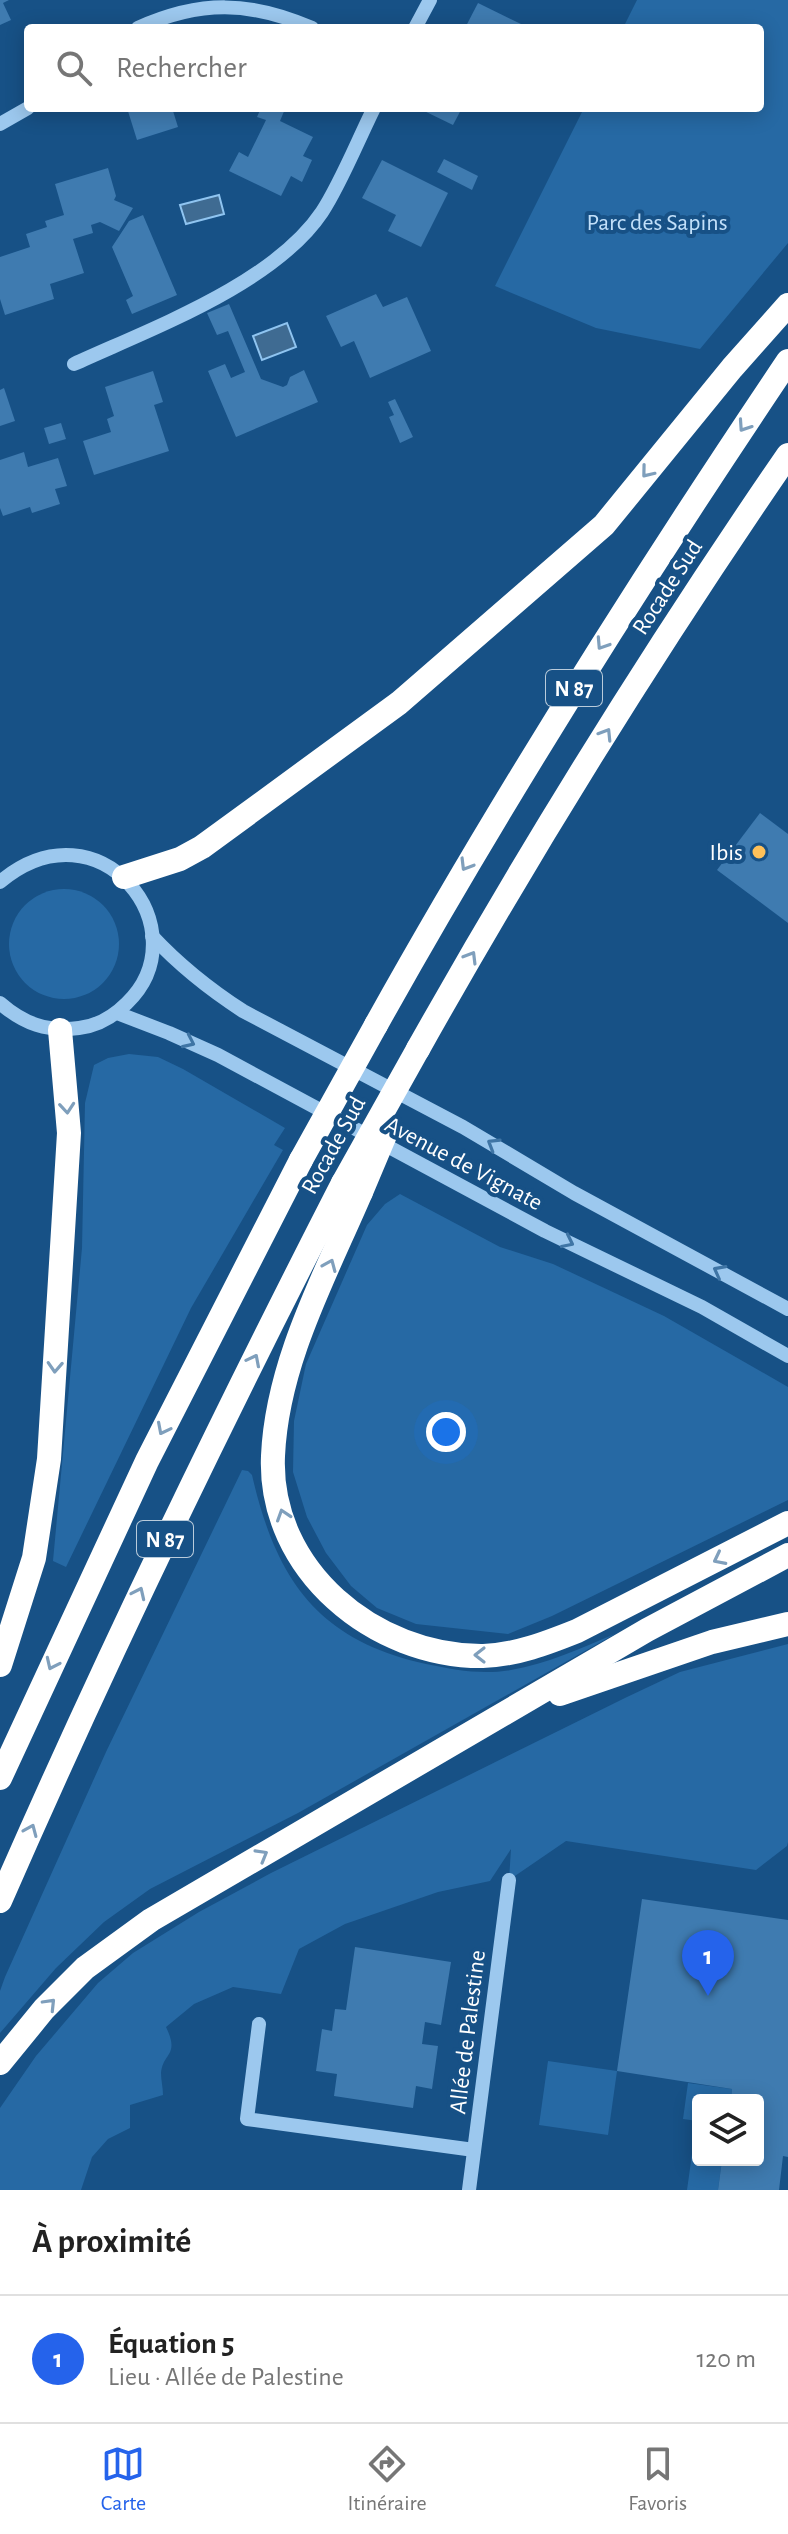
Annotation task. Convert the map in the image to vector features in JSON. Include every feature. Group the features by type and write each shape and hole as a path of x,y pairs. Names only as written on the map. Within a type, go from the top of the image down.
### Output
{"highway":[{"path":"124,877 180,859 202,847 399,703 604,525 732,368 788,305"},
{"name":"Rocade Sud","path":"0,1778 147,1461 301,1160 376,1025 499,811 591,662 788,361"},
{"name":"Rocade Sud","path":"0,1901 182,1502 352,1187 441,1008 643,675 788,455"},
{"path":"0,1665 34,1558 49,1459 69,1133 60,1030"},
{"path":"352,1187 288,1371 275,1428 273,1459 280,1508 294,1545 329,1595 348,1612 392,1637 417,1646 464,1655 506,1654 546,1644 577,1631 788,1523"},
{"path":"0,2063 44,2009 85,1968 139,1928 647,1630 788,1555"},
{"path":"505,1714 680,1652 788,1624"}],"street":[{"path":"417,24 430,0"},
{"path":"146,24 186,9 221,4 280,14 303,24"},
{"path":"0,124 24,110"},
{"path":"74,364 230,289 298,240 322,212 372,112"},
{"path":"0,882 16,868 37,858 60,854 83,856 105,864 124,877 137,892 146,910 152,936 152,953 146,975 134,997 117,1013 90,1027 60,1030 38,1027 17,1017 0,1003"},
{"name":"Avenue de Vignate","path":"152,936 177,964 243,1011 463,1127 574,1193 788,1309"},
{"name":"Avenue de Vignate","path":"117,1013 218,1055 545,1231 702,1307 788,1356"},
{"path":"0,1020 17,1017"},
{"name":"Allée de Palestine","path":"469,2190 509,1880"},
{"path":"259,2024 247,2119 474,2150"}],"green space":[{"name":"Parc des Sapins","path":"637,0 788,0 788,243 700,349 596,328 495,286 582,112 764,112 764,24 625,24"},
{"path":"64,889 85,893 103,905 115,923 119,944 115,965 103,983 85,995 64,999 43,995 25,983 13,965 9,944 13,923 25,905 43,893"},
{"path":"129,1054 158,1057 285,1128 274,1145 283,1150 191,1308 66,1567 53,1561 82,1248 85,1103 94,1065 108,1058"},
{"path":"400,1194 500,1247 553,1264 664,1316 788,1387 788,1500 552,1616 508,1634 416,1624 377,1608 351,1586 326,1553 307,1517 293,1472 294,1421 306,1364 367,1225 385,1204"},
{"path":"242,1470 252,1475 274,1545 289,1574 307,1600 329,1621 356,1639 388,1653 426,1664 479,1672 524,1667 551,1660 615,1634 298,1813 150,1889 104,1922 56,1968 0,2033 0,1991 5,1977 106,1752"},
{"path":"788,1644 788,1842 756,1870 566,1841 509,1880 511,1849 490,1881 438,1892 345,1924 299,1949 281,1994 233,1987 194,2004 166,2027 171,2049 162,2066 163,2095 130,2105 130,2128 108,2139 92,2157 81,2190 0,2190 0,2108 36,2056 98,1983 133,1953 271,1873 627,1697 680,1672"},
{"path":"548,2061 617,2071 608,2135 539,2125"},
{"path":"688,2083 732,2089 732,2094 692,2094 692,2120 683,2119"},
{"path":"692,2154 692,2166 721,2166 718,2190 687,2190"}],"shaded area":[{"path":"219,195 224,214 186,224 180,205"},
{"path":"287,323 296,347 262,360 253,336"}],"building":[{"path":"0,0 9,0 3,3 11,20 0,25"},
{"path":"478,3 521,24 467,24"},
{"path":"128,112 173,112 178,127 137,140"},
{"path":"259,112 284,112 280,121 313,137 303,156 312,160 302,182 291,176 281,196 229,171 239,152 248,157 266,120 257,117"},
{"path":"426,112 460,112 453,125"},
{"path":"444,159 478,176 472,190 437,172"},
{"path":"382,160 448,193 421,247 388,231 396,215 362,198"},
{"path":"108,168 116,196 114,200 133,208 119,231 100,222 91,225 93,233 73,239 84,273 50,284 54,299 5,315 0,299 0,257 30,247 26,234 47,227 45,221 64,215 55,184"},
{"path":"143,215 177,295 132,314 126,300 133,296 112,247 129,221"},
{"path":"376,294 383,307 407,297 431,351 370,378 354,341 341,347 326,316"},
{"path":"229,304 261,379 283,387 290,377 304,370 318,402 236,437 208,371 225,364 231,378 245,372 228,331 217,335 207,313"},
{"path":"153,371 163,402 154,405 169,451 94,475 83,441 111,432 107,419 114,416 105,387"},
{"path":"4,388 15,421 0,426 0,390"},
{"path":"395,399 413,437 400,443 389,417 394,415 388,402"},
{"path":"61,423 66,439 49,444 44,428"},
{"path":"24,452 28,467 58,458 67,486 55,489 60,504 32,513 30,507 3,516 0,508 0,460"},
{"name":"Ibis","path":"760,813 788,834 788,923 717,870"},
{"path":"642,1899 788,1920 788,2157 783,2156 779,2190 718,2190 721,2166 764,2166 764,2094 732,2094 732,2089 617,2071"},
{"path":"355,1947 451,1962 441,2025 425,2022 422,2044 438,2046 432,2089 416,2086 413,2108 334,2096 337,2074 316,2071 322,2029 332,2031 335,2009 346,2010"}],"place":[{"name":"Ibis","path":"759,852"},
{"name":"Équation 5","path":"708,1996"}]}
